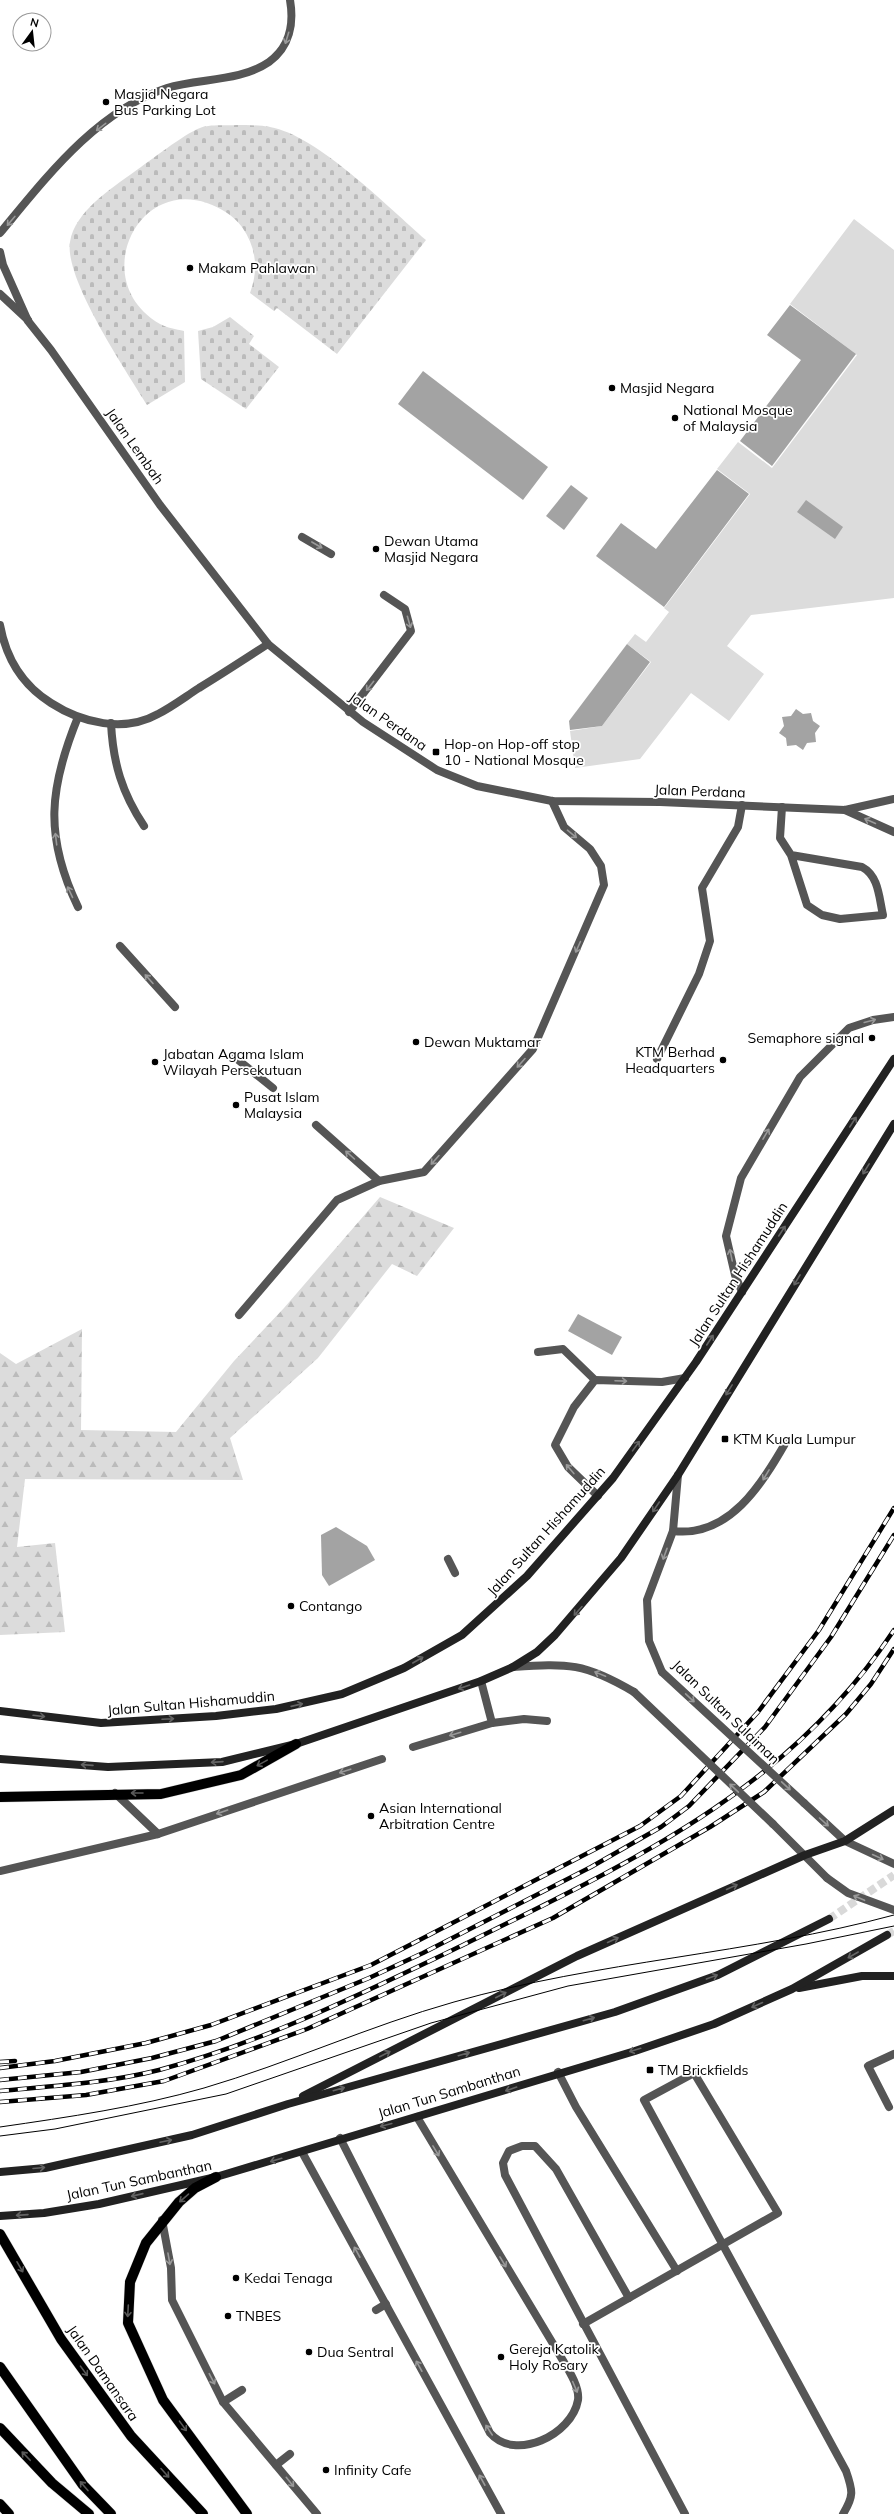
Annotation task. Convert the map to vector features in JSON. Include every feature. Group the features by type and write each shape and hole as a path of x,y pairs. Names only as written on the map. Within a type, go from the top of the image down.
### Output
{"main road":[{"name":"Jalan Sultan Hishamuddin","path":"0,1711 101,1723 246,1713 276,1709 342,1694 404,1668 462,1635 527,1576 598,1496 685,1378 894,1058"},
{"path":"0,1759 108,1767 222,1762 296,1744 481,1681 512,1667 536,1652 555,1636 621,1558 678,1475 894,1124"},
{"path":"0,1797 115,1793 161,1794 241,1775 296,1744"},
{"path":"288,2104 577,1956 805,1855 845,1840 893,1810"},
{"path":"0,2172 45,2168 192,2135 288,2104 615,2012 718,1975 830,1919"},
{"name":"Jalan Tun Sambanthan","path":"0,2216 44,2213 99,2204 216,2177 302,2152 340,2138 417,2117 558,2072 635,2050 714,2024 792,1989 887,1936"},
{"path":"792,1989 862,1976 894,1976"},
{"path":"216,2177 195,2188 162,2220 146,2243 130,2282 128,2323 163,2400 248,2514"},
{"name":"Jalan Damansara","path":"0,2234 61,2339 131,2436 203,2514"},
{"path":"0,2367 83,2485 111,2514"},
{"path":"0,2428 52,2483 89,2514"},
{"path":"0,2504 9,2514"}],"street":[{"path":"0,233 48,177 87,138 124,109 167,88 234,77 269,62 285,44 293,18 290,0"},
{"name":"Jalan Lembah","path":"0,252 3,265 28,321 52,350 160,505 268,644"},
{"path":"0,294 28,321"},
{"path":"302,537 331,554"},
{"path":"349,712 411,631 405,609 384,594"},
{"path":"0,625 8,653 15,669 41,696 78,717 111,724 127,723 157,715 268,644"},
{"name":"Jalan Perdana","path":"268,644 349,712 388,739 454,778 477,786 552,801 742,805 845,810 894,799"},
{"path":"78,717 61,764 55,787 54,807 58,853 63,877 78,907"},
{"path":"111,724 112,751 118,778 129,803 144,826"},
{"path":"239,1315 337,1200 379,1181 424,1172 533,1049 604,885 601,866 590,849 564,827 552,801"},
{"path":"657,1059 699,974 710,941 702,888 738,827 742,805"},
{"path":"782,807 779,834 791,855 807,905 822,915 840,919 883,915 874,877 869,871 854,865 791,855"},
{"name":"Jalan Perdana","path":"845,810 894,832"},
{"path":"120,946 175,1007"},
{"path":"742,1292 735,1275 726,1236 741,1178 800,1077 849,1028 873,1020 894,1017"},
{"path":"232,1055 273,1088"},
{"path":"316,1125 379,1181"},
{"path":"538,1352 563,1349 596,1380 662,1382 685,1378"},
{"path":"596,1380 574,1407 556,1445 568,1467 598,1496"},
{"path":"673,1531 693,1532 711,1526 728,1516 755,1493 786,1442"},
{"name":"Jalan Sultan Sulaiman","path":"678,1475 673,1531 647,1600 649,1641 662,1672 845,1840 894,1864"},
{"path":"448,1559 455,1573"},
{"path":"512,1667 561,1664 574,1666 610,1678 634,1692 773,1824 827,1878 848,1893 894,1910"},
{"path":"481,1681 492,1723"},
{"path":"413,1747 492,1723 524,1719 547,1721"},
{"path":"0,1871 158,1834 382,1759"},
{"path":"115,1793 158,1834"},
{"path":"889,2107 868,2066 894,2054"},
{"path":"558,2072 576,2107 677,2271"},
{"path":"583,2324 724,2245 778,2213 694,2073 644,2100 724,2245 846,2471 852,2489 851,2500 843,2514"},
{"path":"340,2138 490,2433 497,2441 506,2445 523,2446 545,2437 565,2425 578,2400 578,2391 558,2352 417,2117"},
{"path":"629,2298 556,2169 536,2146 522,2146 509,2151 503,2162 505,2175 685,2514"},
{"path":"302,2152 386,2304 424,2383 501,2514"},
{"path":"162,2220 171,2268 172,2300 223,2402 317,2514"},
{"path":"376,2310 386,2304"},
{"path":"223,2402 242,2390"},
{"path":"276,2465 290,2454"}],"green space":[{"path":"257,125 270,127 289,133 309,144 352,174 426,240 337,354 277,308 274,311 250,293 255,275 255,258 247,235 231,215 207,203 182,199 160,205 142,219 130,238 125,261 127,284 138,306 160,324 184,331 185,382 147,405 112,349 86,301 71,258 70,242 73,231 86,211 105,193 185,136 204,127"},
{"path":"854,219 894,250 894,598 751,615 727,646 764,674 729,721 691,693 640,759 575,768 570,731 602,726 651,662 627,644 635,634 646,642 669,612 664,608 750,494 717,469 738,442 772,468 857,355 790,304"},
{"path":"230,317 254,336 249,344 279,367 246,409 201,379 198,331 213,327"},
{"path":"380,1197 454,1228 417,1276 392,1264 318,1358 230,1438 243,1480 25,1479 17,1547 55,1543 65,1632 0,1635 0,1353 16,1364 82,1329 81,1430 176,1432 234,1361 284,1308"}],"shaded area":[{"path":"790,305 856,354 772,466 740,441 801,360 767,335"},
{"path":"423,371 548,467 523,500 398,404"},
{"path":"717,470 749,494 664,607 596,556 621,523 656,549"},
{"path":"571,485 588,498 564,530 546,516"},
{"path":"806,500 843,527 835,539 797,512"},
{"path":"627,644 650,662 602,726 570,730 569,721"},
{"path":"796,709 803,714 811,713 813,721 820,726 815,733 816,742 807,743 803,750 796,745 787,746 786,738 779,733 784,726 782,717 791,716"},
{"path":"578,1314 622,1337 612,1355 568,1331"},
{"path":"336,1527 367,1546 375,1560 329,1586 322,1575 321,1535"}],"tunnel":[{"path":"829,1919 894,1875"},
{"path":"887,1935 894,1931"}],"tram line":[{"path":"0,2127 129,2106 179,2095 236,2078 391,2022 454,2002 508,1988 619,1967 785,1939 894,1915"},
{"path":"0,2136 55,2129 226,2094 431,2023 568,1986 806,1944 894,1926"}],"railway":[{"path":"0,2068 55,2061 146,2043 211,2025 371,1965 640,1826 681,1796 758,1712 819,1630 894,1508"},
{"path":"0,2080 81,2072 152,2058 216,2041 369,1978 423,1953 591,1867 661,1827 689,1806 765,1727 831,1637 894,1535"},
{"path":"0,2091 80,2084 120,2078 159,2070 198,2059 275,2031 350,1999 461,1946 584,1884 644,1852 700,1818 754,1779 805,1736 852,1687 894,1630"},
{"path":"0,2102 86,2095 164,2081 307,2029 553,1918 710,1827 764,1792 846,1714 871,1684 894,1649"},
{"path":"0,2062 15,2061"}],"place":[{"name":"Masjid Negara Bus Parking Lot","path":"106,102"},
{"name":"Makam Pahlawan","path":"190,268"},
{"name":"Masjid Negara","path":"612,388"},
{"name":"National Mosque of Malaysia","path":"675,418"},
{"name":"Dewan Utama Masjid Negara","path":"376,549"},
{"name":"Hop-on Hop-off stop 10 - National Mosque","path":"436,752"},
{"name":"Semaphore signal","path":"872,1038"},
{"name":"Dewan Muktamar","path":"416,1042"},
{"name":"KTM Berhad Headquarters","path":"723,1060"},
{"name":"Jabatan Agama Islam Wilayah Persekutuan","path":"155,1062"},
{"name":"Pusat Islam Malaysia","path":"236,1105"},
{"name":"KTM Kuala Lumpur","path":"725,1439"},
{"name":"Contango","path":"291,1606"},
{"name":"Asian International Arbitration Centre","path":"371,1816"},
{"name":"TM Brickfields","path":"650,2070"},
{"name":"Kedai Tenaga","path":"236,2278"},
{"name":"TNBES","path":"228,2316"},
{"name":"Dua Sentral","path":"309,2352"},
{"name":"Gereja Katolik Holy Rosary","path":"501,2357"},
{"name":"Infinity Cafe","path":"326,2470"}]}
